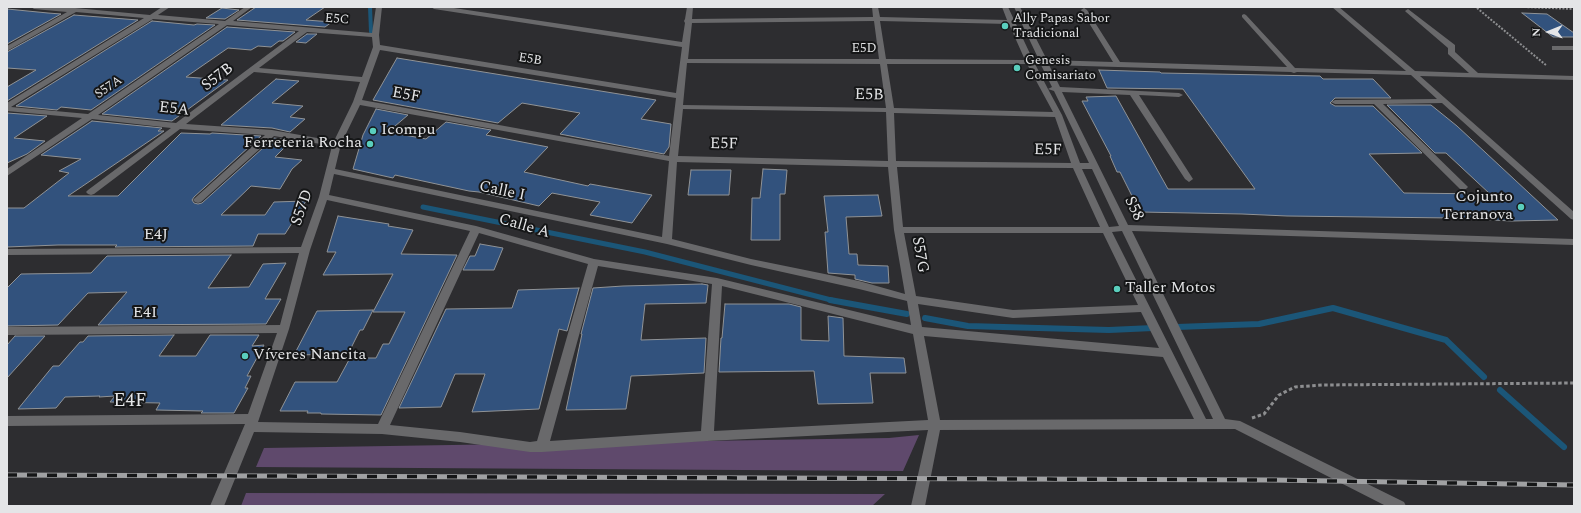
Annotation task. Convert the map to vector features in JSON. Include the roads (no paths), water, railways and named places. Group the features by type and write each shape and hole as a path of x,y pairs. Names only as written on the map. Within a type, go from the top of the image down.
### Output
{"street":[{"name":"E5C","path":"34,7 77,9 151,17 375,35"},
{"path":"7,107 167,7"},
{"name":"S57A","path":"7,173 249,7"},
{"name":"S57D","path":"216,506 251,423 284,329 305,250 324,197 337,144 357,102 377,47 375,35 379,7"},
{"path":"434,7 685,45"},
{"path":"668,241 673,159 690,7"},
{"name":"S57G","path":"875,7 890,110 892,164 899,230 935,425 918,506"},
{"name":"S58","path":"1005,7 1030,62 1058,115 1077,166 1106,230 1202,423"},
{"name":"S58","path":"1017,7 1222,424"},
{"path":"1335,7 1414,74 1574,217"},
{"path":"7,49 77,9"},
{"path":"1084,10 1118,65"},
{"path":"1408,11 1452,47 1451,52 1476,76"},
{"path":"1244,16 1294,71"},
{"path":"688,21 876,19 1012,22"},
{"name":"S57B","path":"91,192 305,30"},
{"name":"E5B","path":"377,47 680,96"},
{"path":"1555,48 1574,48"},
{"name":"E5D","path":"685,61 883,60 1030,62 1294,71 1574,78"},
{"path":"252,70 365,80"},
{"path":"1044,89 1179,95"},
{"path":"1133,92 1189,179"},
{"path":"1375,101 1464,187"},
{"path":"1335,102 1444,101"},
{"name":"E5F","path":"357,102 673,159 892,164 1095,166"},
{"name":"E5A","path":"7,107 177,126 272,133 337,144"},
{"name":"E5B","path":"680,107 890,110 1058,115"},
{"path":"198,200 272,133"},
{"name":"Calle I","path":"330,172 668,241 751,262 859,285 912,299 1014,314 1101,312 1145,308"},
{"name":"Calle A","path":"324,197 476,229 594,262 717,281 918,331 1167,353"},
{"path":"899,230 1106,230 1126,228 1574,242"},
{"path":"382,429 476,229"},
{"name":"E4J","path":"7,252 305,250"},
{"path":"542,447 594,262"},
{"path":"707,436 717,281"},
{"name":"E4I","path":"7,331 284,329"},
{"name":"E4F","path":"7,421 251,423 382,429 460,437 530,447 707,436 935,425 1236,424 1399,506"}],"waterway":[{"path":"370,7 371,32"},
{"path":"423,207 645,252 834,301"},
{"path":"834,301 907,314"},
{"path":"1177,327 1259,324 1333,308 1446,340 1484,377"},
{"path":"925,318 968,326 1109,330 1153,328"},
{"path":"1500,390 1564,447"}],"railway":[{"path":"7,475 1273,480 1574,485"}],"place":[{"name":"Ally Papas Sabor Tradicional","path":"1005,26"},
{"name":"Genesis Comisariato","path":"1017,68"},
{"name":"Icompu","path":"373,131"},
{"name":"Ferreteria Rocha","path":"370,144"},
{"name":"Cojunto Terranova","path":"1521,207"},
{"name":"Taller Motos","path":"1117,289"},
{"name":"Víveres Nancita","path":"245,356"}]}
